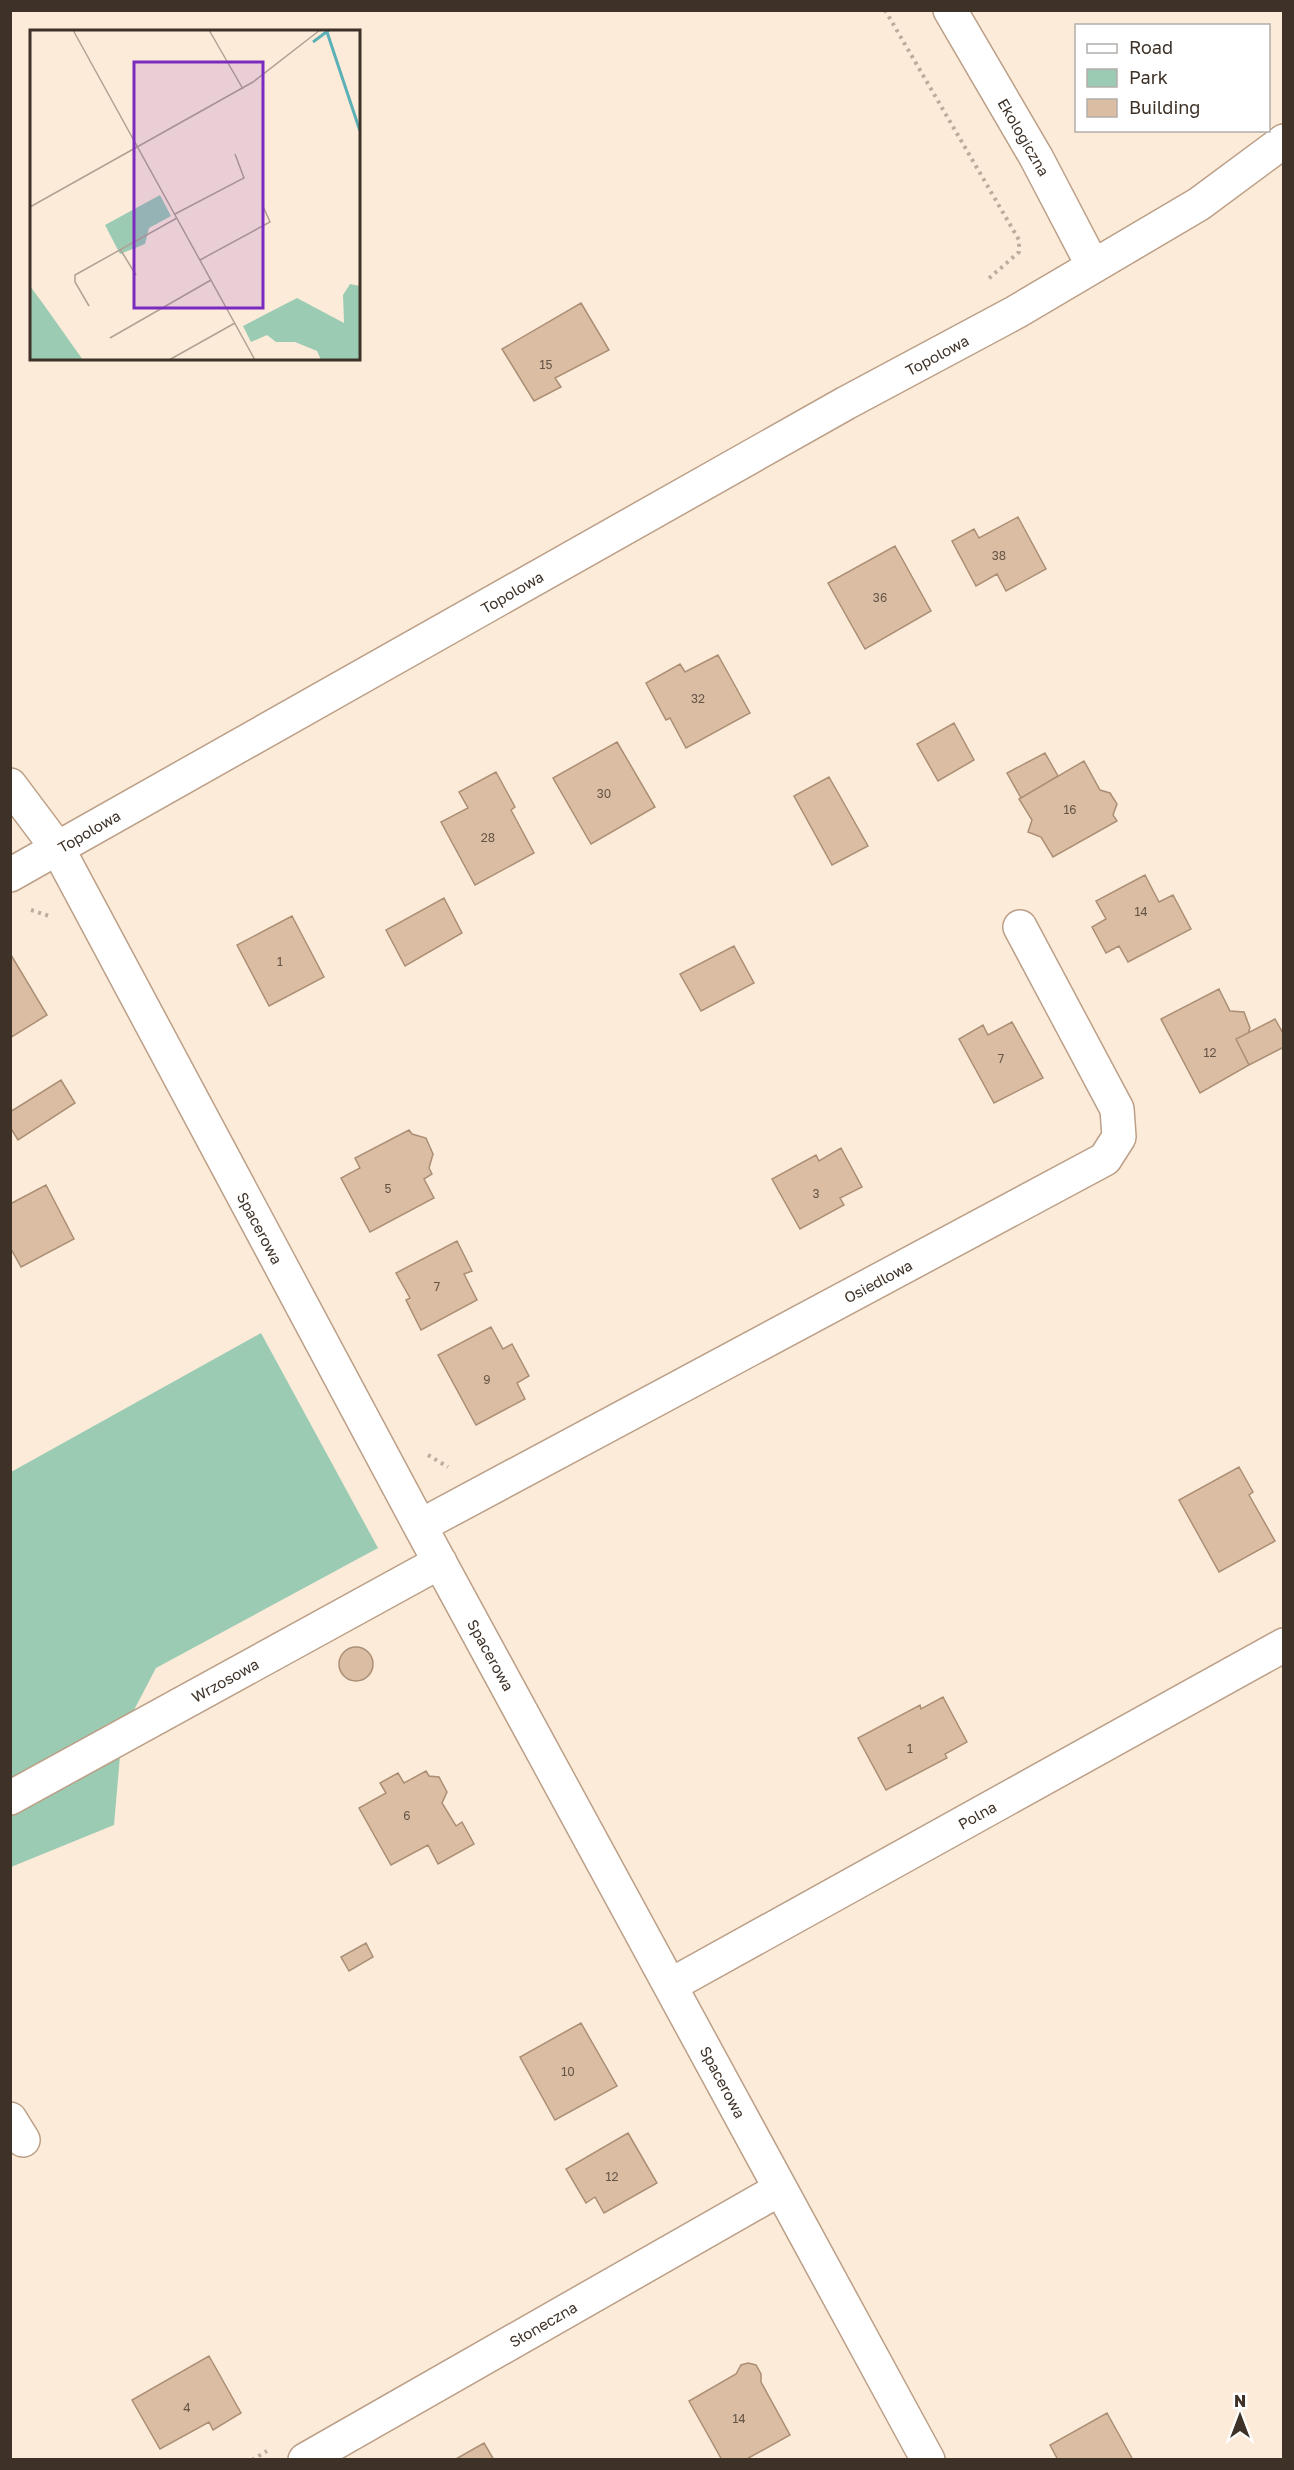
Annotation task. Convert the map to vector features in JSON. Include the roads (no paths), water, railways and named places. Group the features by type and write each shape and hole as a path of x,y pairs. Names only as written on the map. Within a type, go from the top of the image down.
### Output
{"street":[{"name":"Ekologiczna","path":"950,10 1036,157 1093,266"},
{"name":"Topolowa","path":"10,875 846,404 1016,312 1199,204 1284,141"},
{"name":"Spacerowa","path":"10,785 58,849 420,1526 928,2460"},
{"name":"Osiedlowa","path":"420,1526 1105,1159 1119,1137 1117,1108 1020,927"},
{"name":"Wrzosowa","path":"10,1798 440,1562"},
{"name":"Polna","path":"671,1984 1284,1645"},
{"name":"Słoneczna","path":"305,2460 780,2189"}]}
